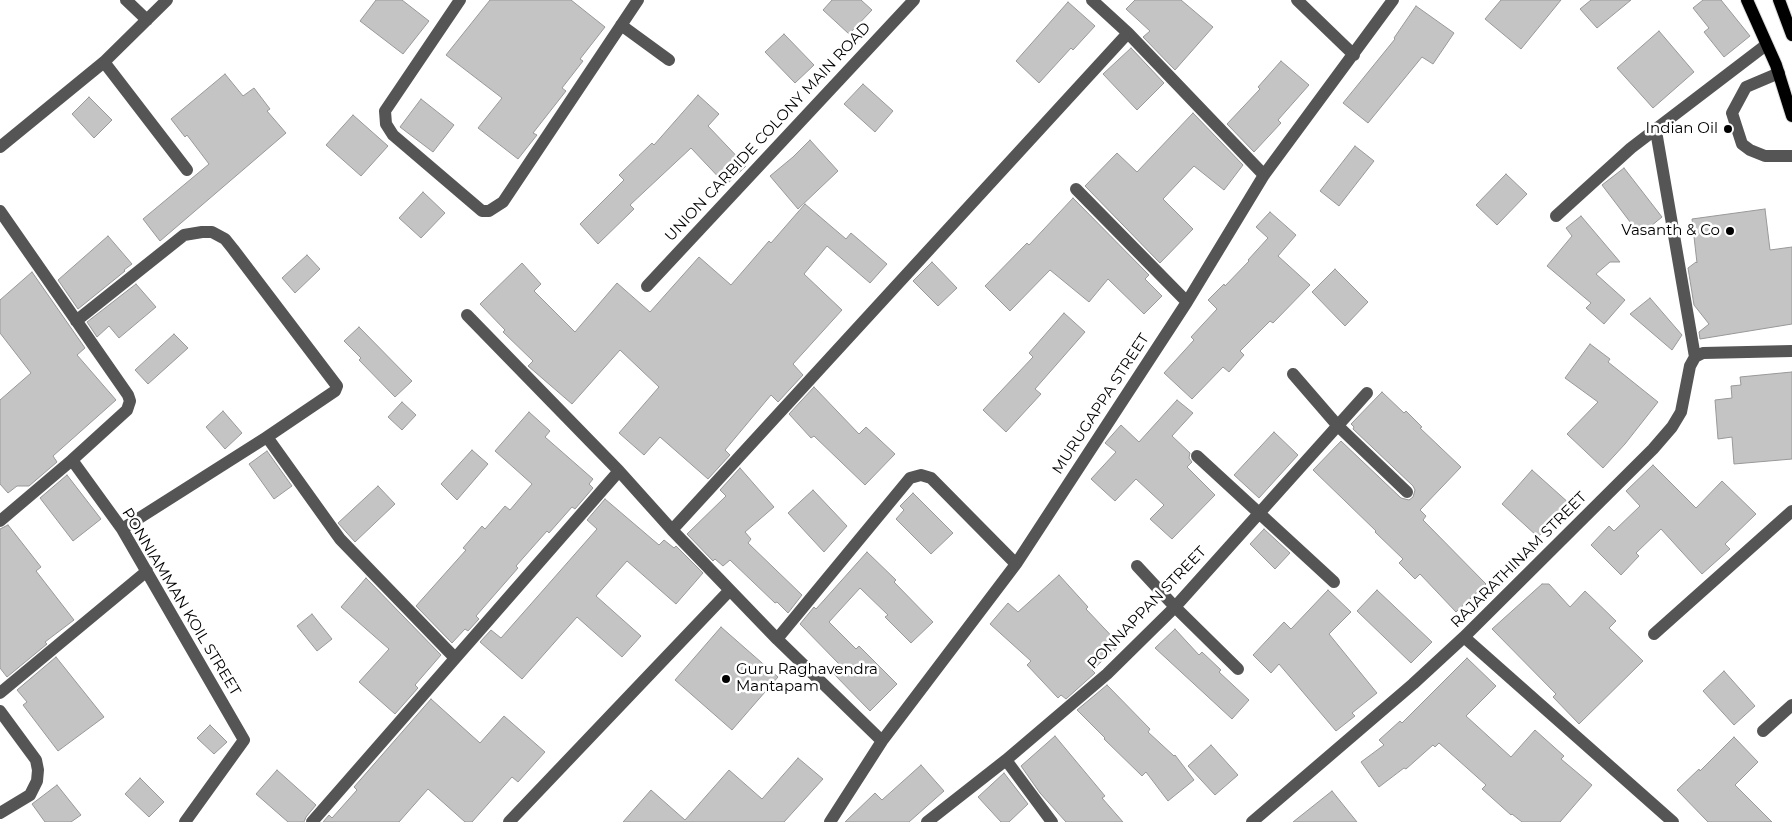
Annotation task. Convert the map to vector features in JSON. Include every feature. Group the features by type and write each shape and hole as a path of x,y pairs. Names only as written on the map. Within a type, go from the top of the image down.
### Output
{"main road":[{"path":"1747,0 1778,73 1792,116"},
{"path":"1779,0 1792,35"}],"street":[{"path":"126,0 147,20"},
{"path":"0,147 104,62 167,0"},
{"path":"460,0 385,111 386,124 394,135 482,210 489,211 503,202 638,0"},
{"name":"UNION CARBIDE COLONY MAIN ROAD","path":"647,286 914,0"},
{"path":"1092,0 1128,34 1264,176"},
{"path":"1297,0 1354,55"},
{"name":"MURUGAPPA STREET","path":"830,822 882,740 1016,564 1187,302 1264,176 1393,0"},
{"path":"621,25 669,60"},
{"path":"672,530 1128,34"},
{"path":"1556,216 1632,148 1766,45"},
{"path":"104,62 187,170"},
{"path":"1778,73 1746,87 1732,113 1742,144 1750,150 1765,156 1792,156"},
{"path":"1656,131 1695,357 1703,353 1792,351"},
{"path":"1076,189 1187,302"},
{"path":"0,211 128,395 130,401 127,410 0,521"},
{"path":"76,321 184,235 212,232 225,239 337,386 335,391 267,437 122,529"},
{"path":"467,315 777,639 882,740"},
{"name":"RAJARATHINAM STREET","path":"1252,822 1464,638 1652,449 1672,427 1681,412 1690,366 1695,357"},
{"path":"1293,374 1338,426 1407,492"},
{"name":"PONNAPPAN STREET","path":"927,822 1006,760 1107,674 1175,607 1367,393"},
{"path":"267,437 340,539 455,658"},
{"path":"1197,456 1334,582"},
{"name":"PONNIAMMAN KOIL STREET","path":"72,460 122,529 244,740 186,822"},
{"path":"312,822 618,471"},
{"path":"777,639 910,478 921,475 931,478 1016,564"},
{"path":"1654,634 1792,512"},
{"path":"1138,566 1175,607 1238,670"},
{"path":"0,693 147,571"},
{"path":"509,822 730,590"},
{"path":"1464,638 1673,822"},
{"path":"1763,731 1792,705"},
{"path":"0,711 36,760 38,770 37,781 30,795 0,813"},
{"path":"1006,760 1052,822"}],"building":[{"path":"376,0 402,0 429,21 403,54 360,21"},
{"path":"490,0 571,0 605,27 580,59 583,61 562,88 566,91 533,133 537,135 518,159 478,128 502,98 446,55"},
{"path":"832,0 861,0 872,10 849,34 823,10"},
{"path":"1135,0 1181,0 1213,27 1175,70 1143,37 1150,31 1126,9"},
{"path":"1501,0 1561,0 1521,49 1485,19"},
{"path":"1591,0 1631,0 1597,28 1580,9"},
{"path":"1703,0 1721,0 1750,36 1724,57 1704,32 1709,28 1693,8"},
{"path":"1068,2 1095,26 1073,50 1071,48 1039,83 1016,61"},
{"path":"1416,6 1454,33 1433,64 1422,57 1368,123 1343,103 1395,39"},
{"path":"1659,31 1694,72 1653,108 1617,68"},
{"path":"784,34 814,65 795,83 765,52"},
{"path":"1131,48 1164,83 1137,110 1103,74"},
{"path":"1281,61 1309,85 1278,120 1281,123 1254,152 1227,124 1260,89 1258,87"},
{"path":"225,74 243,96 254,88 270,109 267,111 286,133 160,241 143,219 209,164 187,135 185,137 171,119"},
{"path":"863,84 893,111 875,132 844,104"},
{"path":"698,95 719,114 708,126 746,166 726,185 691,148 630,205 634,209 598,244 580,224 624,180 619,175 652,143 654,145"},
{"path":"89,97 112,120 94,138 72,114"},
{"path":"421,99 454,125 433,152 400,127"},
{"path":"1193,113 1243,165 1224,190 1194,166 1163,199 1193,229 1160,263 1085,186 1117,153 1137,172"},
{"path":"353,115 388,146 361,176 326,145"},
{"path":"810,140 838,171 798,209 770,176"},
{"path":"1355,146 1374,161 1339,206 1320,191"},
{"path":"1624,168 1662,217 1640,235 1602,185"},
{"path":"1506,174 1527,194 1497,225 1476,205"},
{"path":"423,192 445,213 421,238 399,218"},
{"path":"1073,198 1149,275 1145,279 1162,296 1144,314 1108,279 1089,302 1050,270 1010,311 985,286 1027,243 1029,245"},
{"path":"805,204 846,239 851,233 887,264 870,283 827,246 804,274 842,310 793,364 803,375 778,402 771,395 725,450 730,455 708,479 660,437 644,455 619,433 659,387 620,350 572,404 528,366 533,361 503,332 505,330 480,304 522,263 541,284 534,291 575,332 617,283 650,312 699,257 731,285 769,241 771,243"},
{"path":"1765,209 1770,250 1792,247 1792,324 1700,339 1699,332 1709,324 1694,305 1688,268 1697,263 1692,219"},
{"path":"1270,212 1296,235 1278,256 1310,285 1273,323 1270,321 1240,351 1244,355 1229,372 1223,367 1192,399 1164,373 1194,340 1191,337 1217,309 1208,300 1224,284 1225,286 1268,238 1256,227"},
{"path":"1581,216 1620,262 1610,262 1596,274 1625,300 1604,324 1586,308 1591,303 1547,266 1572,236 1566,228"},
{"path":"108,236 132,264 78,309 58,280"},
{"path":"307,255 320,269 295,293 282,278"},
{"path":"932,262 957,288 938,306 913,281"},
{"path":"1335,269 1368,302 1345,326 1312,292"},
{"path":"32,272 85,348 77,355 116,400 53,456 57,462 29,486 17,486 8,493 0,484 0,400 31,373 0,333 0,300"},
{"path":"136,284 156,307 119,338 109,326 97,337 87,322"},
{"path":"1650,298 1682,335 1672,350 1630,314"},
{"path":"1064,313 1085,332 1035,389 1041,394 1006,432 983,410 1033,357 1029,353"},
{"path":"359,327 412,381 395,397 359,360 361,358 344,341"},
{"path":"174,334 188,348 148,384 135,370"},
{"path":"1590,344 1610,359 1608,362 1658,402 1625,444 1603,468 1567,434 1598,402 1565,378"},
{"path":"1792,372 1792,459 1734,464 1732,437 1718,439 1715,400 1732,398 1731,386 1741,385 1740,377"},
{"path":"814,387 859,434 866,427 895,454 865,485 814,436 811,438 789,414"},
{"path":"1382,392 1404,413 1406,411 1422,427 1420,428 1461,467 1420,510 1426,516 1423,520 1486,584 1456,612 1420,574 1415,579 1399,563 1403,559 1313,470 1341,441 1401,498 1409,500 1413,497 1415,490 1413,486 1353,429 1354,427 1351,424"},
{"path":"1177,400 1193,413 1172,436 1190,453 1189,458 1192,462 1187,467 1215,495 1172,539 1150,519 1164,505 1136,479 1115,501 1091,479 1116,452 1105,443 1121,425 1139,442"},
{"path":"402,402 416,415 402,430 388,417"},
{"path":"223,411 242,433 225,449 206,427"},
{"path":"529,412 550,431 545,437 593,479 589,484 593,488 575,509 572,507 549,533 547,531 476,616 479,619 468,631 465,629 452,643 416,606 466,550 463,548 482,526 485,529 505,506 510,510 532,484 495,451"},
{"path":"1274,432 1298,455 1259,498 1234,475"},
{"path":"472,450 488,464 457,500 441,484"},
{"path":"267,451 292,486 274,499 249,464"},
{"path":"1653,465 1696,508 1722,481 1756,514 1725,544 1730,549 1702,574 1661,529 1636,553 1639,556 1621,575 1591,545 1609,526 1614,531 1640,506 1626,491"},
{"path":"740,468 774,507 745,532 751,539 748,543 802,595 788,613 730,560 723,566 715,559 713,561 687,534 726,496 720,490"},
{"path":"1532,470 1570,504 1538,537 1502,504"},
{"path":"67,475 101,519 73,541 40,498"},
{"path":"378,486 395,504 355,542 338,523"},
{"path":"813,490 847,526 824,552 788,513"},
{"path":"913,493 953,533 931,554 896,519 904,510 900,506"},
{"path":"605,499 659,545 664,540 674,548 676,546 703,573 676,604 627,561 596,596 641,636 622,657 577,617 522,679 480,642 491,630 501,638 597,529 587,520"},
{"path":"8,525 41,567 36,571 74,620 45,642 47,644 7,677 0,668 0,529"},
{"path":"1264,529 1290,553 1275,569 1250,544"},
{"path":"867,552 896,580 894,582 933,622 911,643 885,617 888,615 860,588 829,622 856,649 859,646 897,684 870,711 832,672 840,665 800,624"},
{"path":"1059,575 1088,607 1086,609 1120,645 1092,670 1095,673 1066,699 1061,695 1058,698 1027,665 1031,661 990,624 1008,603 1018,612"},
{"path":"366,578 441,655 415,685 418,688 395,714 359,682 389,649 341,607"},
{"path":"1542,584 1549,584 1570,607 1585,591 1616,621 1609,628 1643,661 1579,724 1553,697 1556,694 1492,629"},
{"path":"1328,590 1351,612 1329,634 1377,693 1352,713 1355,716 1336,731 1279,664 1271,673 1253,655 1284,622 1291,629"},
{"path":"1377,590 1432,642 1411,663 1357,611"},
{"path":"312,614 332,639 317,651 297,626"},
{"name":"Guru Raghavendra Mantapam","path":"721,627 778,677 732,730 675,680"},
{"path":"1175,629 1199,655 1202,652 1221,670 1219,672 1249,700 1232,719 1155,648"},
{"path":"56,657 104,717 58,751 23,705 27,702 17,690"},
{"path":"1467,658 1496,686 1466,716 1511,757 1535,730 1564,756 1561,759 1592,785 1560,822 1522,822 1511,815 1482,789 1486,785 1439,743 1435,747 1433,745 1406,769 1404,768 1379,787 1361,762 1384,745 1379,740 1400,721 1402,723"},
{"path":"1724,671 1755,706 1734,725 1703,691"},
{"path":"1107,685 1150,729 1148,732 1175,755 1194,780 1168,801 1146,772 1142,776 1077,710"},
{"path":"431,699 480,743 504,716 545,752 518,782 512,777 472,822 465,822 428,789 399,822 323,822 329,815 332,818 357,790 354,787"},
{"path":"210,725 227,742 214,754 197,738"},
{"path":"1055,736 1105,796 1102,798 1123,822 1066,822 1040,793 1021,766"},
{"path":"1734,737 1758,762 1735,785 1772,822 1708,822 1677,790 1699,769 1700,771"},
{"path":"1211,745 1238,775 1215,795 1188,766"},
{"path":"798,758 823,779 784,822 623,822 651,790 685,820 729,770 762,799"},
{"path":"921,765 944,791 909,822 845,822 875,793 882,800"},
{"path":"277,770 316,805 304,822 288,822 256,794"},
{"path":"1004,773 1028,804 1009,822 1001,822 978,797"},
{"path":"140,778 164,802 149,817 125,794"},
{"path":"57,785 81,815 71,822 45,822 32,804"},
{"path":"1332,791 1357,822 1293,822"}],"railway":[{"path":"1749,0 1792,104"}],"place":[{"name":"Indian Oil","path":"1728,129"},
{"name":"Vasanth & Co","path":"1730,231"},
{"name":"Guru Raghavendra Mantapam","path":"726,679"}]}
